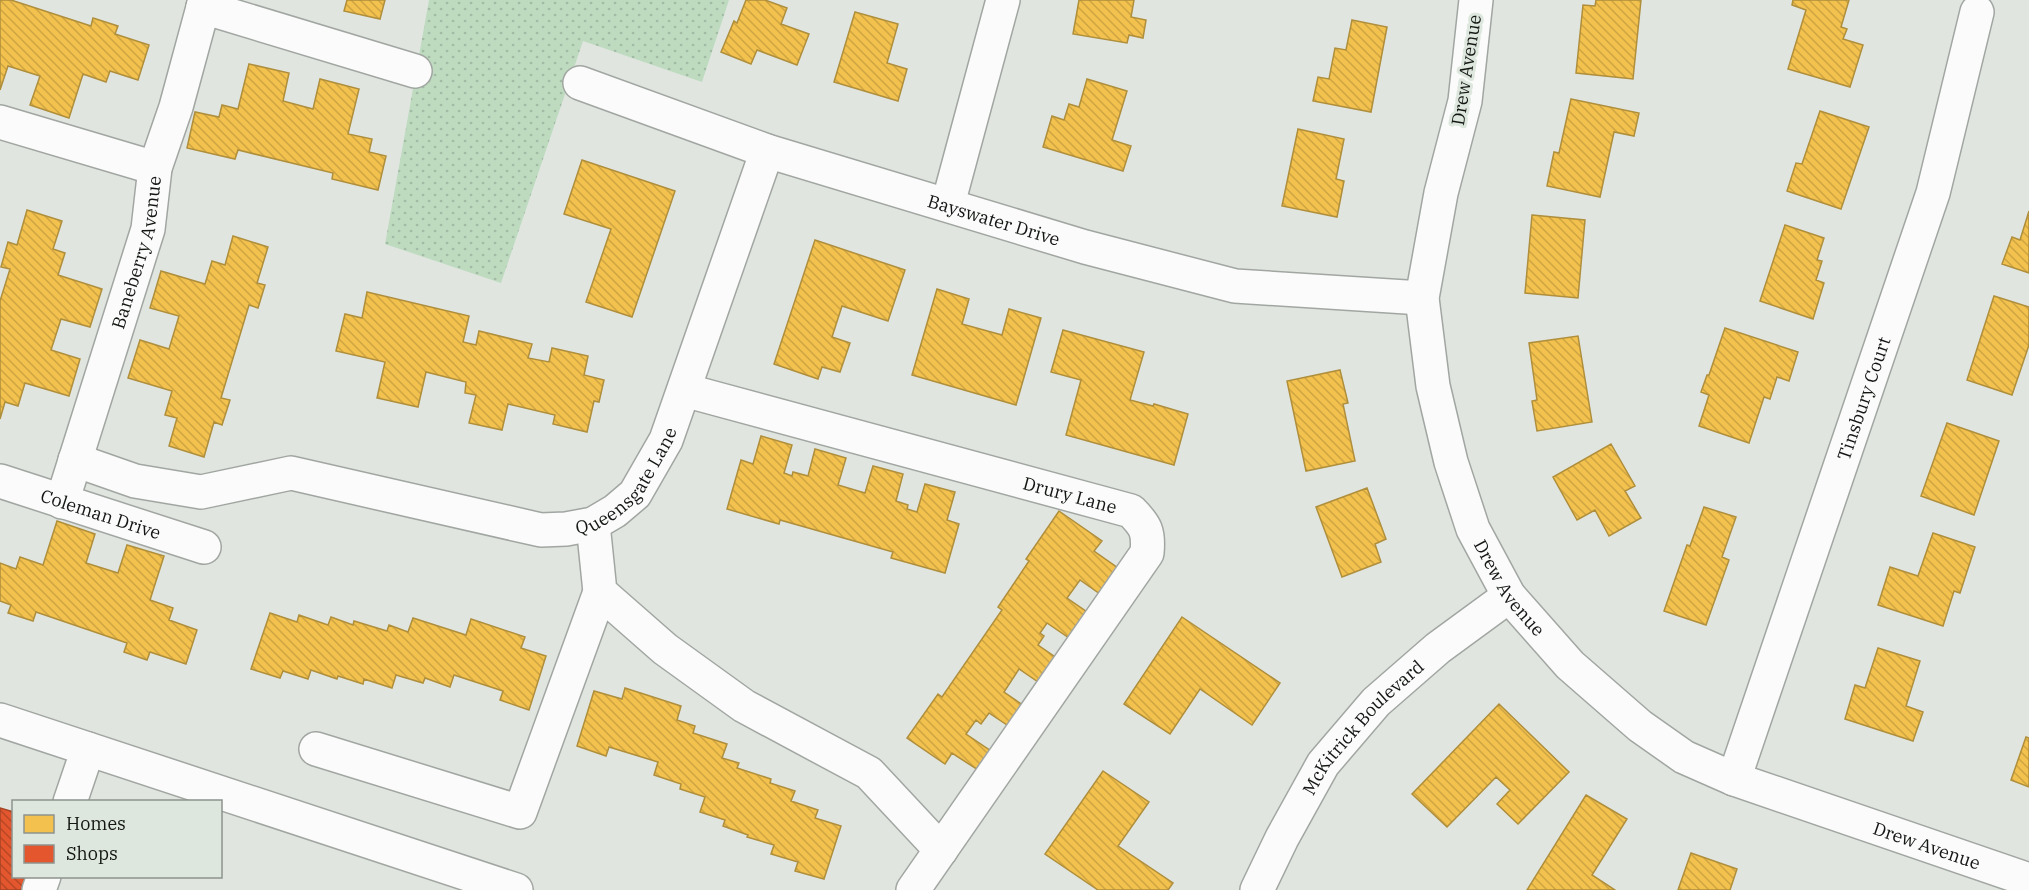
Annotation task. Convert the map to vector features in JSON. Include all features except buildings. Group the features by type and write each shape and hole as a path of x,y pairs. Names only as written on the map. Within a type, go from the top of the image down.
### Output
{"street":[{"path":"948,204 1003,0"},
{"name":"Drew Avenue","path":"1476,0 1465,101 1441,193 1422,298 1433,386 1451,462 1473,529 1509,596 1570,665 1640,726 1684,757 1734,779 2029,880"},
{"path":"204,4 415,71"},
{"name":"Baneberry Avenue","path":"62,502 148,229 155,168 176,107 204,4"},
{"name":"Tinsbury Court","path":"1734,779 1933,193 1977,12"},
{"name":"Bayswater Drive","path":"580,83 767,151 1085,247 1235,286 1422,298"},
{"path":"0,123 155,168"},
{"name":"Queensgate Lane","path":"75,460 135,481 201,492 291,473 541,530 566,529 593,524 615,512 636,494 666,440 767,151"},
{"name":"Drury Lane","path":"684,390 1131,511 1143,522 1148,537 1147,553 913,890"},
{"name":"Coleman Drive","path":"0,481 204,547"},
{"path":"316,748 520,812 600,592 593,524"},
{"path":"600,592 665,649 744,706 869,773 942,850"},
{"name":"McKitrick Boulevard","path":"1257,890 1282,838 1323,764 1376,702 1438,648 1509,596"},
{"path":"0,720 516,890"},
{"path":"70,800 88,749"}],"green space":[{"path":"429,0 729,0 702,82 583,41 501,283 385,244"}]}
